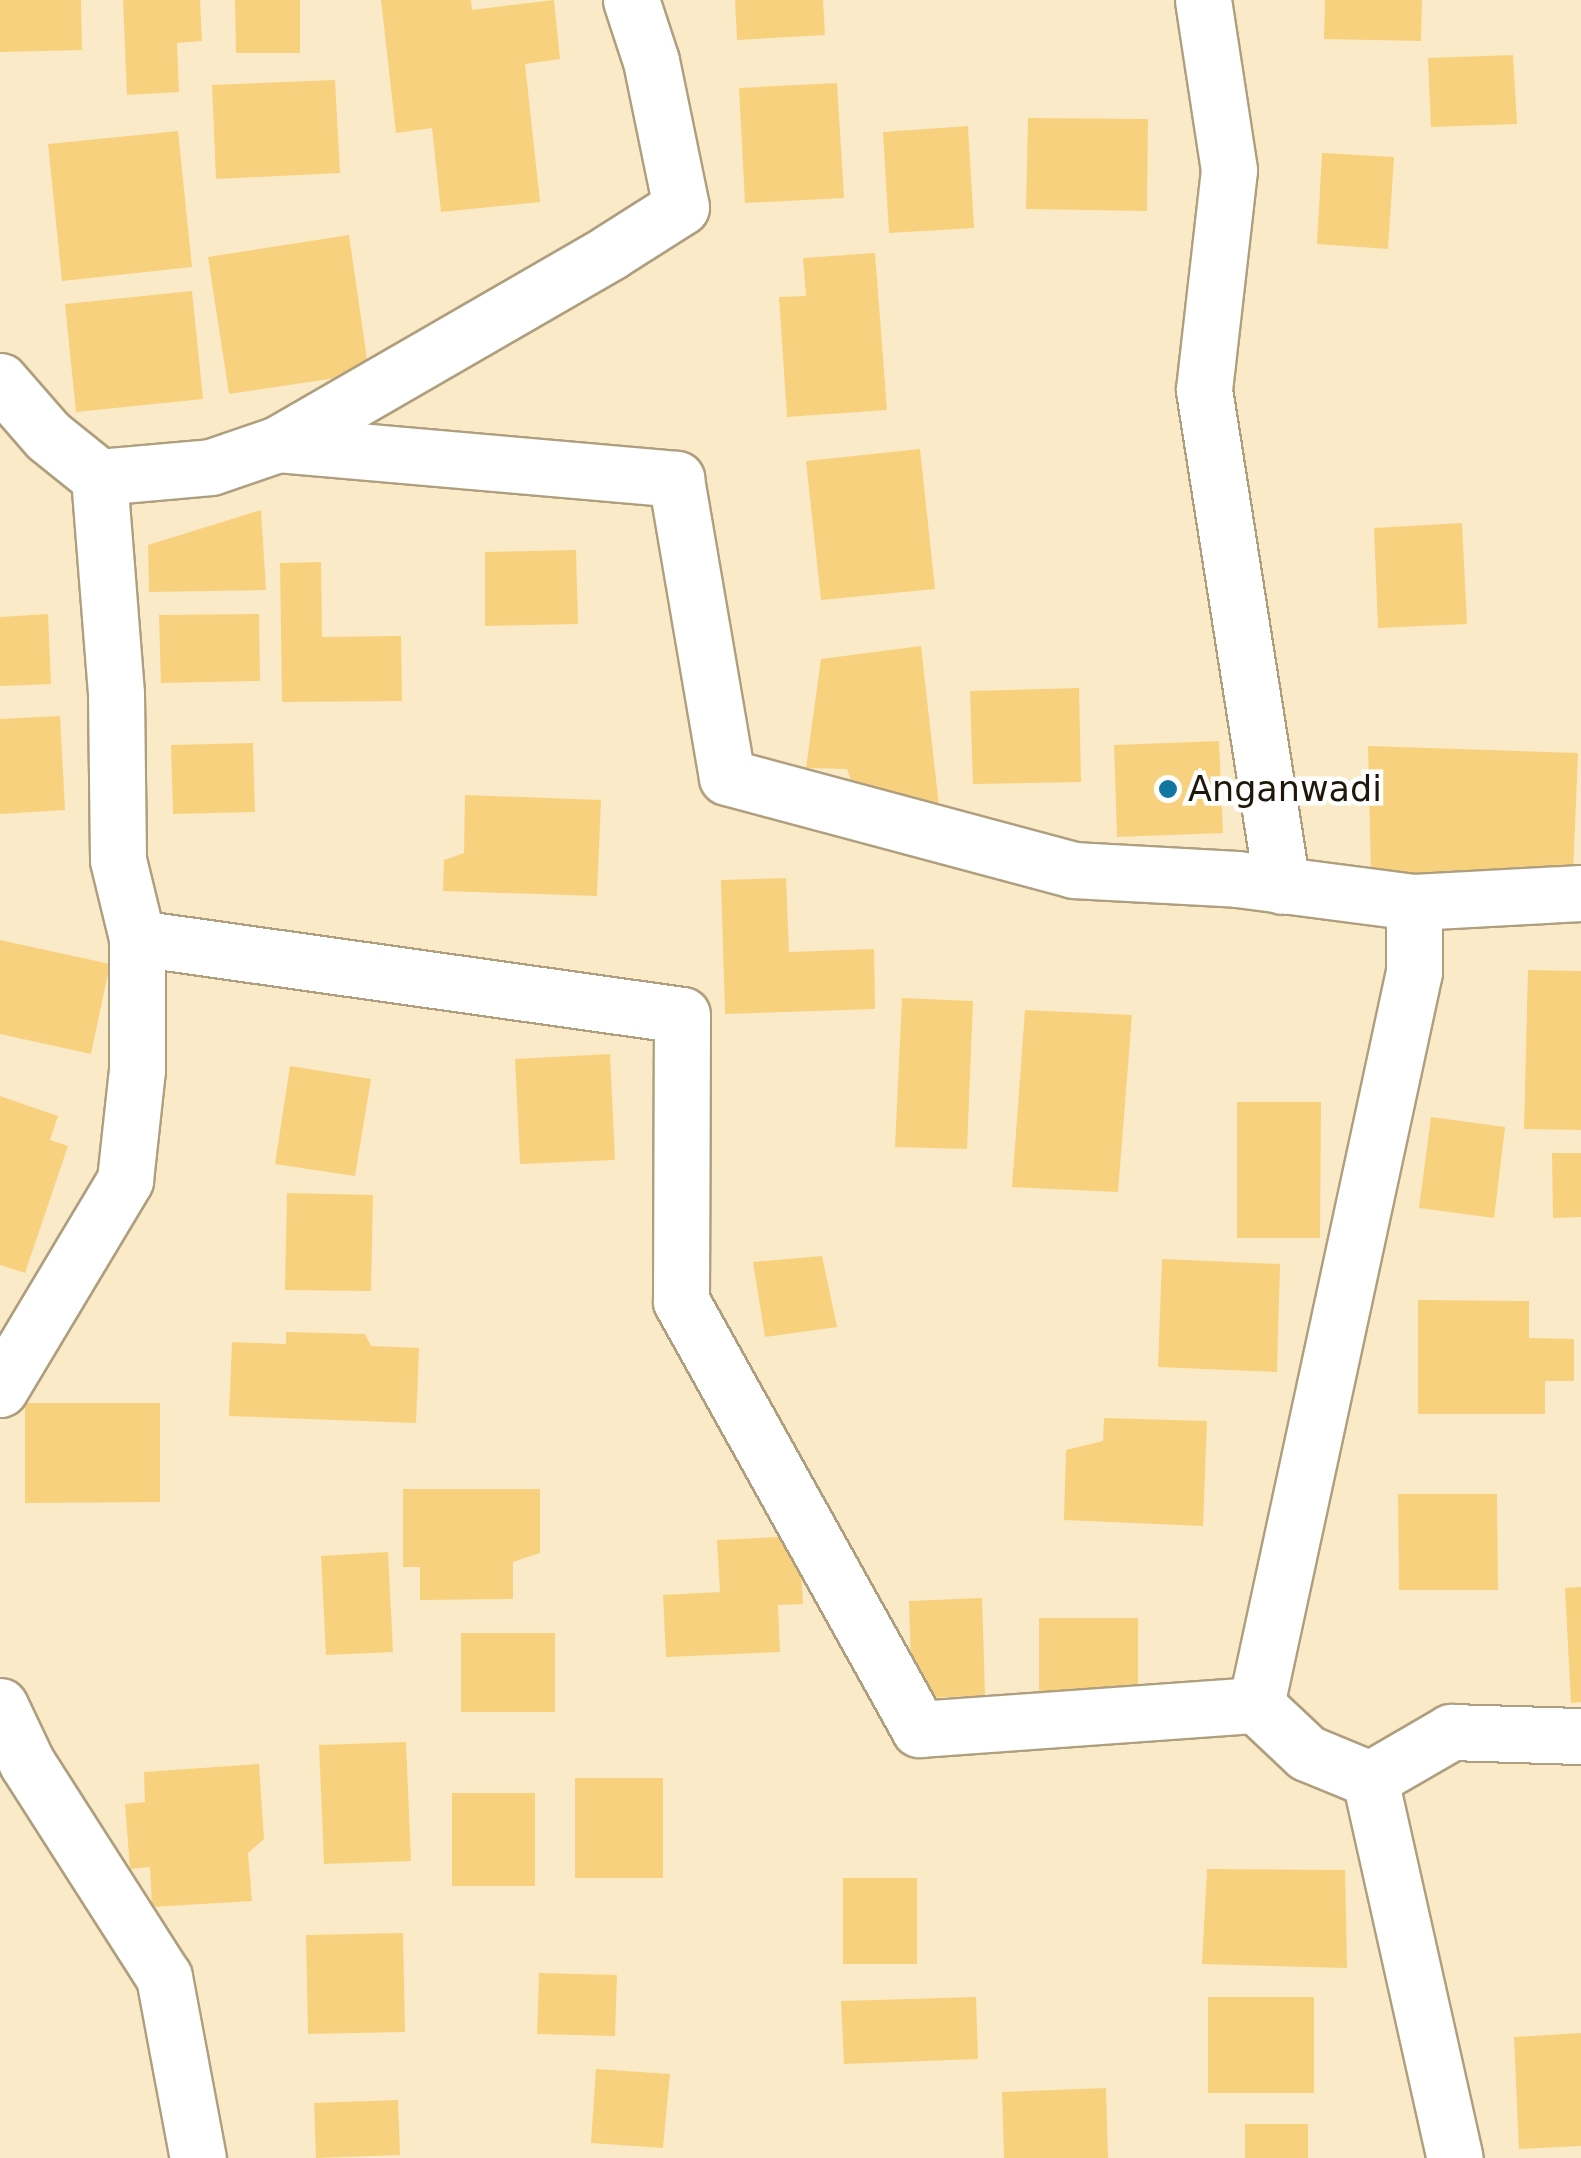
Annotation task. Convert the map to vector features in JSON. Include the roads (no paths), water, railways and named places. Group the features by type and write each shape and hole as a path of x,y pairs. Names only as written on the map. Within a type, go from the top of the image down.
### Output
{"street":[{"path":"0,381 48,436 99,477 211,466 278,444 681,207 651,61 630,0"},
{"path":"1203,0 1229,170 1204,390 1282,886"},
{"path":"278,444 676,479 727,776 1074,870 1282,886 1414,902 1581,893"},
{"path":"0,1389 125,1180 136,1070 138,938 118,860 116,694 99,477"},
{"path":"1256,1705 1414,972 1414,902"},
{"path":"138,938 682,1015 681,1301 919,1728 1256,1705 1307,1752 1370,1779"},
{"path":"0,1706 28,1763 164,1978 198,2158"},
{"path":"1370,1779 1451,1732 1581,1736"},
{"path":"1370,1779 1455,2158"}],"place":[{"name":"Anganwadi","path":"1168,789"}]}
